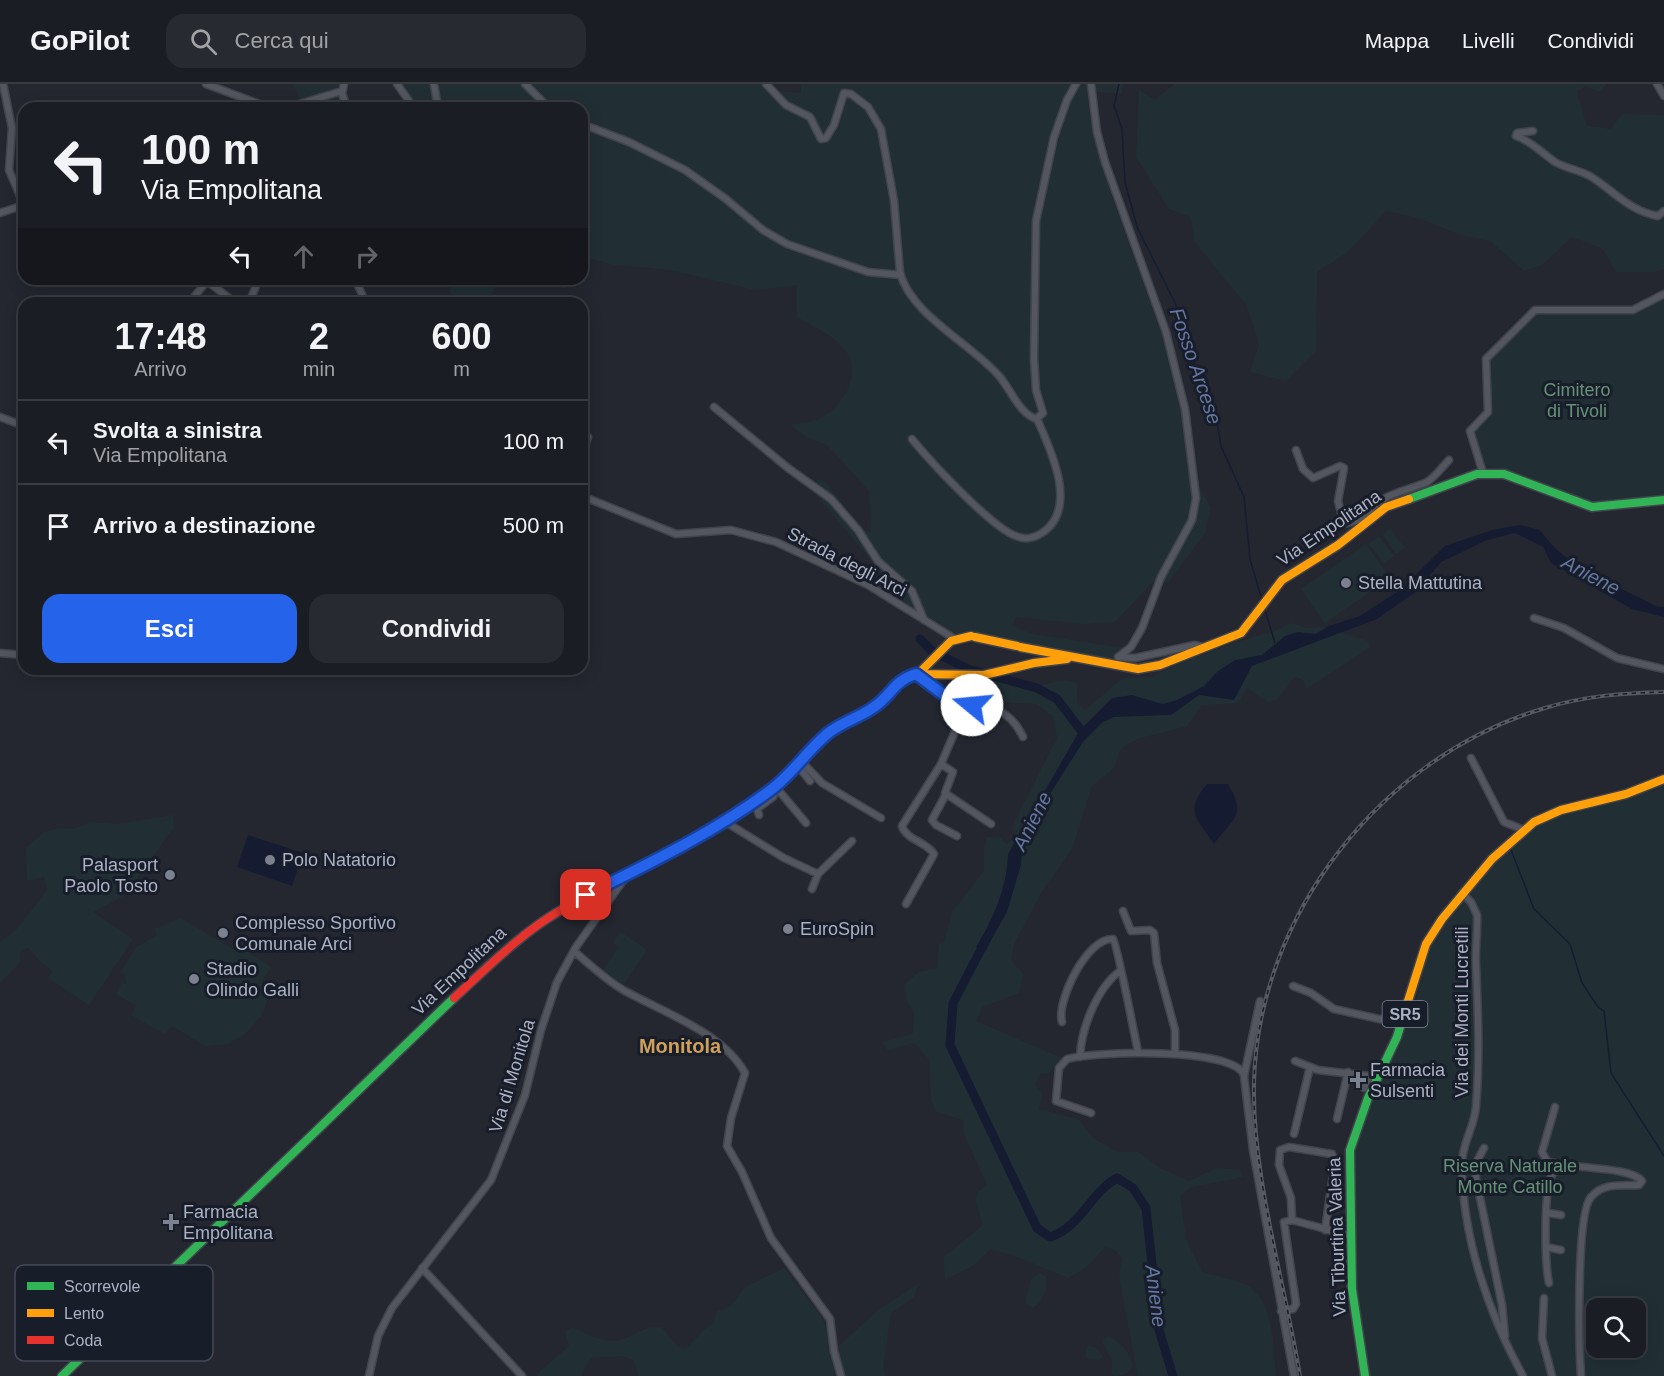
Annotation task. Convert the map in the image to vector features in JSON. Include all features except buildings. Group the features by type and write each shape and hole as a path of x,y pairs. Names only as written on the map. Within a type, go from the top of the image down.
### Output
{"main road":[{"name":"Via Empolitana","path":"177,1265 500,953 551,915 724,821 776,787 830,731 875,707 898,682 916,674 952,641 973,637 1075,658 1147,669 1241,633 1282,580 1336,547 1373,516 1403,499 1483,473 1510,476 1592,507 1664,500"},
{"path":"1034,663 1038,656 1035,650"},
{"path":"916,674 984,675 1034,663 1075,658"},
{"path":"930,663 932,670 938,675"},
{"name":"Via Tiburtina Valeria","path":"1365,1376 1353,1296 1350,1236 1351,1146 1374,1076 1402,1024 1426,944 1462,893 1492,859 1524,830 1556,811 1624,795 1664,779"},
{"name":"Via Empolitana","path":"62,1376 78,1361"}],"street":[{"path":"3,84 13,130 9,170 18,191"},
{"path":"206,84 254,102"},
{"path":"397,84 410,102"},
{"path":"434,84 437,102"},
{"path":"525,84 543,102"},
{"path":"766,84 786,105 810,117 821,139 826,138 832,129 844,93 855,97 875,115 884,139 894,195 901,275 928,313 995,372 1026,412 1032,418 1037,419"},
{"path":"1037,419 1042,413 1036,390 1034,359 1036,221 1056,133 1076,84"},
{"path":"1091,84 1096,126 1105,162 1164,323 1173,357 1185,409 1196,494 1192,520 1161,577 1142,628 1131,647 1118,657 1136,658 1195,645 1203,647"},
{"path":"1657,84 1664,96"},
{"path":"302,102 343,87 346,102"},
{"path":"588,126 629,142 681,168 721,195 763,230 787,244 868,272 901,275"},
{"path":"1533,131 1517,133 1516,136 1525,139 1558,164 1571,166 1589,175 1632,208 1658,216 1664,211"},
{"path":"0,213 18,207"},
{"path":"212,285 228,297"},
{"path":"1483,473 1470,432 1488,412 1486,358 1535,310 1633,310 1664,294"},
{"path":"714,407 788,468 831,499 858,530 878,561 912,591 924,620"},
{"path":"0,417 18,424"},
{"path":"912,439 940,470 1004,530 1017,537 1029,538 1051,526 1058,517 1061,504 1054,466 1037,419"},
{"path":"1296,450 1303,469 1313,478 1340,466 1344,468 1338,501 1342,520 1346,524 1373,516"},
{"path":"1361,520 1370,509 1394,492 1426,483 1449,460"},
{"name":"Strada degli Arci","path":"588,498 676,534 726,530 773,540 862,582 924,620 952,641"},
{"path":"1534,618 1562,627 1617,658 1664,669"},
{"path":"0,653 18,654"},
{"path":"916,674 960,707 977,705 996,709 1013,720 1023,737"},
{"path":"906,904 934,854 931,849 905,833 902,826 941,764 956,729 960,707"},
{"path":"1471,758 1502,820 1511,827 1524,830"},
{"path":"799,763 810,781"},
{"path":"799,763 825,785 880,818"},
{"path":"941,764 953,772 946,795 932,820 957,836"},
{"path":"759,815 757,809 774,795 776,787"},
{"path":"776,787 806,823"},
{"path":"946,795 992,824"},
{"path":"724,821 784,858 818,874"},
{"path":"812,889 818,874 852,841"},
{"name":"Via di Monitola","path":"369,1376 384,1323 422,1268 491,1180 525,1095 552,996 574,951 627,875"},
{"name":"Via dei Monti Lucretili","path":"1462,893 1472,902 1477,915 1479,1029 1476,1112 1463,1151 1463,1181 1476,1258 1505,1342 1523,1376"},
{"path":"1123,911 1132,932 1148,930 1154,933 1157,963 1175,1030 1175,1054"},
{"path":"1062,1022 1061,1013 1085,955 1092,947 1107,939 1115,941 1138,1052"},
{"path":"574,951 605,978 672,1013 712,1040 739,1062 745,1073 731,1119 727,1146 742,1172 771,1238 830,1319 834,1351 841,1376"},
{"path":"1080,1057 1083,1038 1101,992 1120,971"},
{"path":"1293,986 1311,993 1334,1009 1402,1024"},
{"path":"1260,1001 1244,1076 1252,1150 1294,1376"},
{"path":"1091,1113 1059,1104 1055,1099 1060,1065 1067,1059 1138,1052 1175,1054 1224,1063 1240,1069 1244,1076"},
{"path":"1295,1061 1310,1067 1374,1076"},
{"path":"1294,1134 1310,1067"},
{"path":"1337,1119 1348,1072"},
{"path":"1364,1088 1374,1076"},
{"path":"1555,1107 1542,1152 1547,1161 1620,1172 1638,1177 1642,1181 1639,1185 1602,1188 1590,1198 1586,1207 1581,1239 1581,1376"},
{"path":"1292,1220 1291,1198 1279,1165 1280,1150 1287,1147 1332,1154 1335,1161 1325,1230"},
{"path":"1484,1148 1476,1163 1476,1178 1503,1312 1505,1342"},
{"path":"1549,1283 1546,1247 1551,1177 1569,1166"},
{"path":"1548,1213 1561,1215"},
{"path":"1281,1311 1293,1309 1296,1304 1283,1228 1285,1221 1292,1220 1350,1236"},
{"path":"1546,1247 1561,1250"},
{"path":"422,1268 522,1376"},
{"path":"1544,1298 1541,1333 1545,1356 1552,1376"}],"green space":[{"path":"293,84 340,84 344,102 301,102"},
{"path":"401,84 762,84 772,97 780,91 801,93 801,84 1123,84 1122,94 1088,91 1089,113 1113,200 1188,406 1200,488 1211,508 1205,533 1168,583 1154,581 1115,622 1084,624 1016,617 1012,625 1032,634 1124,648 1111,660 950,632 934,625 906,603 894,590 816,495 817,479 825,481 861,529 871,533 869,491 828,446 803,435 791,425 816,420 835,407 848,389 852,369 850,358 834,339 797,317 797,285 755,290 671,270 615,265 588,258 588,102 413,102"},
{"path":"1175,84 1607,84 1599,92 1586,86 1577,91 1587,126 1611,129 1622,114 1664,115 1664,269 1654,272 1616,272 1603,249 1572,237 1542,265 1524,271 1491,241 1460,235 1419,218 1386,211 1349,251 1317,272 1316,351 1286,381 1250,372 1259,345 1247,306 1194,241 1191,217 1169,209 1136,157 1139,90 1154,100"},
{"path":"451,285 496,285 490,297 462,297 450,294"},
{"path":"552,285 567,285 565,289"},
{"name":"Cimitero di Tivoli","path":"1664,296 1664,496 1620,502 1594,502 1566,495 1512,472 1483,465 1472,430 1491,412 1488,362 1535,313 1633,313"},
{"path":"1390,528 1405,548 1396,554 1382,534"},
{"path":"1379,536 1394,556 1384,564 1369,544"},
{"name":"Stella Mattutina","path":"1366,544 1390,578 1325,623 1301,589"},
{"path":"1291,623 1307,628 1323,627 1368,641 1369,648 1306,689 1303,680 1295,676 1277,700 1268,702 1247,688 1238,703 1202,705 1187,726 1140,738 1121,748 1114,768 1092,786 1072,849 1041,893 1014,944 1011,960 1023,974 1019,993 982,1007 976,1021 1062,1058 1048,1074 1041,1073 1035,1085 1042,1094 1039,1109 1078,1119 1093,1138 1118,1152 1138,1152 1160,1168 1189,1181 1217,1168 1240,1170 1243,1177 1192,1187 1180,1195 1186,1239 1202,1272 1247,1285 1256,1292 1271,1326 1276,1376 1138,1376 1119,1278 1122,1258 1115,1250 1105,1247 1088,1266 1068,1278 1018,1257 990,1249 974,1265 945,1280 944,1257 983,1225 975,1199 978,1192 987,1185 964,1134 963,1120 937,1112 931,1100 929,1060 914,1043 887,1050 882,1042 913,1034 914,1014 906,1000 904,985 919,972 937,968 939,944 944,943 952,912 984,871 984,848 987,837 999,836 1007,845 1016,836 1013,829 1014,823 1057,738 1053,716 1036,704 959,700 953,689 957,683 1003,679 1035,686 1066,680 1077,683 1077,702 1085,710 1123,678 1151,677 1176,665 1237,642 1275,631"},
{"name":"Riserva Naturale Monte Catillo","path":"1664,787 1664,1376 1369,1376 1356,1277 1354,1148 1374,1094 1401,1042 1417,997 1429,946 1449,915 1483,873 1541,821"},
{"path":"173,815 174,827 125,895 93,912 133,939 89,1005 48,978 53,971 39,961 29,948 21,949 20,962 0,983 0,942 17,929 47,890 44,877 27,881 26,848 44,832 58,828 74,829 90,822 117,824"},
{"name":"Stadio Olindo Galli","path":"180,918 240,953 243,949 271,967 261,983 272,989 261,1016 245,1034 228,1044 206,1046 172,1026 165,1034 131,1015 136,1006 116,994 122,983 126,984 125,974 121,972 136,947 157,935 155,929"},
{"path":"620,932 626,935 622,943 627,936 647,950 624,984 603,970 619,947 613,943"},
{"path":"784,1268 820,1315 827,1328 835,1376 639,1376 633,1360 622,1356 591,1358 581,1376 538,1376 537,1374 569,1346 565,1332 573,1327 591,1336 618,1341 646,1329 661,1327 677,1346 685,1349 713,1324 717,1311 731,1306 745,1287"},
{"path":"1039,1273 1046,1276 1047,1286 1042,1298 1033,1308 1025,1303 1031,1279"},
{"path":"918,1284 914,1297 891,1313 883,1365 885,1376 843,1376 836,1349 878,1310"},
{"path":"1108,1336 1121,1345 1130,1359 1132,1365 1130,1371 1124,1375 1114,1376 1111,1371 1113,1362 1102,1341"},
{"path":"1088,1346 1095,1347 1103,1357 1099,1360 1087,1358 1085,1355"}],"water":[{"path":"1520,525 1540,530 1551,544 1593,575 1658,607 1664,607 1664,617 1632,609 1551,563 1543,547 1515,533 1487,540 1441,562 1417,591 1377,619 1252,666 1234,700 1199,695 1171,715 1114,717 1103,722 1083,742 1033,821 1022,848 1021,865 1007,912 985,951 976,947 998,903 1005,879 1008,854 1080,730 1112,698 1132,695 1163,704 1177,700 1204,686 1218,671 1235,660 1262,655 1285,636 1298,632 1315,634 1329,626 1360,616 1400,590 1445,546 1492,530"},
{"path":"1207,784 1228,784 1237,803 1236,816 1214,844 1198,821 1194,808"},
{"name":"Polo Natatorio","path":"248,835 303,853 292,886 237,867"}],"waterway":[{"name":"Fosso Arcese","path":"1119,84 1114,106 1122,129 1125,182 1137,227 1181,315 1185,339 1192,359 1215,409 1221,446 1244,497 1250,559 1262,600"},
{"name":"Fosso Arcese","path":"1264,607 1275,643"},
{"path":"920,639 932,651 968,669 1037,688 1057,699 1083,733"},
{"path":"1511,850 1534,909 1570,944 1582,983 1598,1007 1604,1011 1611,1073 1664,1156"},
{"name":"Aniene","path":"986,940 953,1003 950,1045 1037,1228 1050,1237 1061,1232 1070,1226 1100,1192 1117,1178 1133,1188 1146,1208 1159,1330 1173,1376"}],"railway":[{"path":"1300,1376 1258,1155 1254,1083 1261,1020 1278,959 1305,902 1340,850 1383,803 1432,763 1486,731 1545,708 1574,701 1619,694 1664,692"}],"traffic: fast":[{"path":"1409,499 1477,474 1504,474 1592,507 1664,500"},
{"path":"177,1265 454,998"},
{"path":"1365,1376 1352,1289 1350,1150 1368,1098 1397,1037 1408,1001"},
{"path":"62,1376 78,1361"}],"traffic: slow":[{"path":"1020,647 1138,669 1160,665 1241,633 1282,580 1338,545 1386,507 1409,499"},
{"path":"711,828 750,805 782,780 830,731 875,707 895,685 921,671 951,641 971,636"},
{"path":"975,637 1017,646"},
{"path":"917,674 984,675 1034,663 1067,659"},
{"path":"1408,1001 1426,944 1442,919 1492,859 1534,822 1561,810 1626,794 1664,779"}],"traffic: jam":[{"path":"454,998 505,951 546,919 711,828"}],"place":[{"name":"Stella Mattutina","path":"1346,583"},
{"name":"Polo Natatorio","path":"270,860"},
{"name":"Palasport Paolo Tosto","path":"170,875"},
{"name":"EuroSpin","path":"788,929"},
{"name":"Complesso Sportivo Comunale Arci","path":"223,933"},
{"name":"Stadio Olindo Galli","path":"194,979"},
{"name":"Farmacia Sulsenti","path":"1358,1080"},
{"name":"Farmacia Empolitana","path":"171,1222"}],"district":[{"name":"Monitola","path":"680,1046"}],"route":[{"path":"586,895 681,847 755,801 782,780 827,733 850,718 875,707 895,685 905,678 916,674 960,707 972,705"}]}
